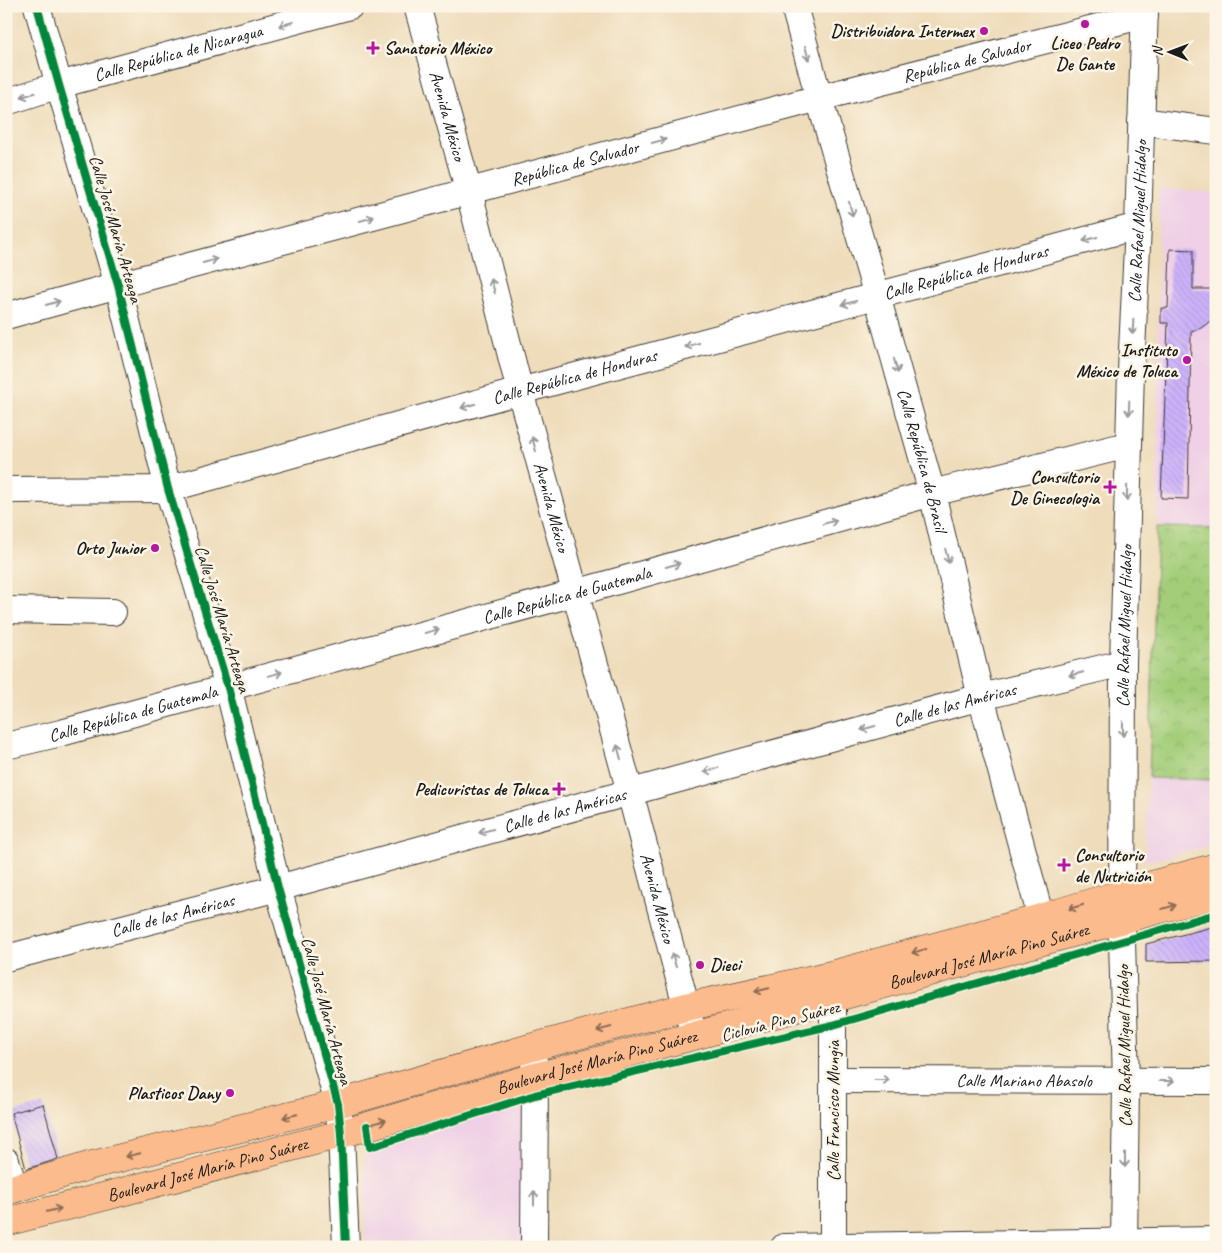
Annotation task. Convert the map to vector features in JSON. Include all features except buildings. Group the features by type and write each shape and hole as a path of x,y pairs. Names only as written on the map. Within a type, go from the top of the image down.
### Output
{"main road":[{"name":"Boulevard José María Pino Suárez","path":"10,1190 92,1166 338,1104 533,1047 686,1007 832,986 1123,906 1216,867"},
{"name":"Boulevard José María Pino Suárez","path":"6,1222 341,1134 535,1077 694,1036 832,986 1042,918 1216,894"},
{"path":"92,1166 99,1198"}],"street":[{"name":"Calle José María Arteaga","path":"38,6 59,85 118,285 168,489 228,687 278,888 338,1104 346,1247"},
{"name":"Calle República de Nicaragua","path":"6,102 59,85 350,6"},
{"name":"Avenida México","path":"418,6 694,1036"},
{"name":"Calle República de Brasil","path":"794,6 932,493 981,697 1042,918"},
{"name":"República de Salvador","path":"6,316 1145,11"},
{"name":"Calle Rafael Miguel Hidalgo","path":"1124,1244 1126,1080 1123,906 1123,663 1128,445 1145,11"},
{"path":"1141,121 1216,131"},
{"name":"Calle República de Honduras","path":"6,490 168,489 520,392 1138,226"},
{"name":"Calle República de Guatemala","path":"6,746 61,733 575,593 932,493 1128,445"},
{"path":"6,610 113,612"},
{"name":"Calle de las Américas","path":"6,958 278,888 981,697 1123,663"},
{"name":"Calle Francisco Mungia","path":"832,986 833,1247"},
{"path":"533,1047 535,1077 534,1247"},
{"name":"Calle Mariano Abasolo","path":"833,1080 1216,1080"},
{"path":"6,1161 10,1190"},
{"path":"784,1247 1124,1244 1216,1240"}],"shaded area":[{"name":"Instituto México de Toluca","path":"1159,188 1216,193 1216,844 1145,862 1157,527"},
{"path":"527,1103 525,1247 365,1247 365,1145"}],"green space":[{"path":"1157,527 1216,528 1216,780 1149,778"}],"cycle path":[{"path":"37,6 118,285 168,489 228,687 278,888 338,1104 346,1247"},
{"name":"Ciclovía Pino Suárez","path":"367,1126 370,1147 535,1095 833,1025 1216,914"}],"place":[{"name":"Liceo Pedro De Gante","path":"1085,24"},
{"name":"Distribuidora Intermex","path":"984,31"},
{"name":"Sanatorio México","path":"373,48"},
{"name":"Instituto México de Toluca","path":"1187,360"},
{"name":"Consultorio De Ginecologia","path":"1110,487"},
{"name":"Orto Junior","path":"155,548"},
{"name":"Pedicuristas de Toluca","path":"559,789"},
{"name":"Consultorio de Nutrición","path":"1064,865"},
{"name":"Dieci","path":"700,965"},
{"name":"Plasticos Dany","path":"230,1093"}]}
